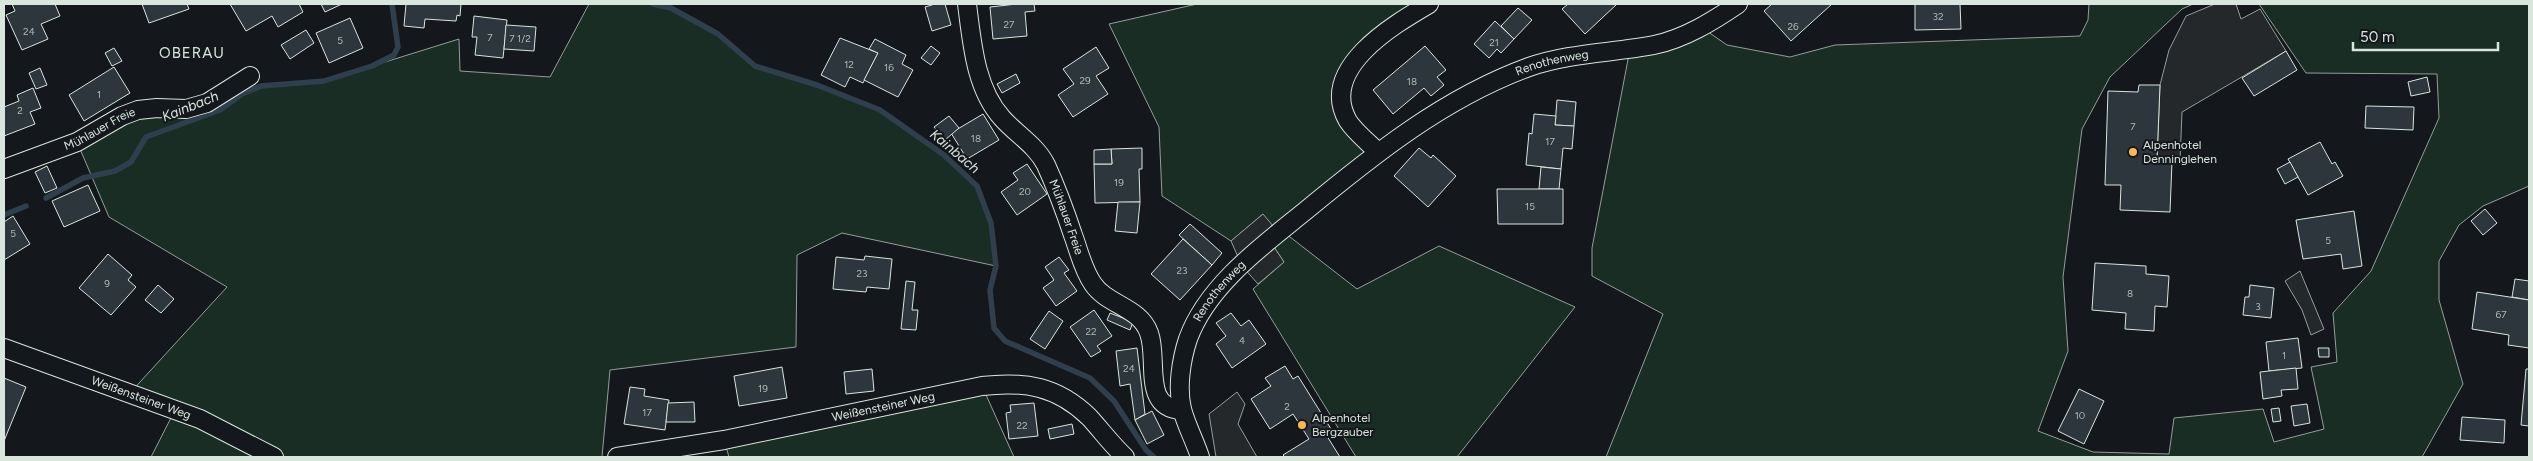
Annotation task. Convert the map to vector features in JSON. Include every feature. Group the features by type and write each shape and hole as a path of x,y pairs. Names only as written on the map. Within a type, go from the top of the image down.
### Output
{"street":[{"name":"Mühlauer Freie","path":"967,4 973,48 980,78 987,96 1001,118 1038,152 1045,163 1063,206 1087,275 1094,286 1135,314 1149,332 1156,390 1160,402 1169,409 1182,410"},
{"path":"1378,152 1347,118 1342,97 1344,77 1356,58 1373,42 1429,4"},
{"name":"Renothenweg","path":"1200,457 1182,410 1182,366 1188,340 1206,304 1226,281 1281,230 1378,152 1418,124 1461,99 1530,66 1562,58 1656,45 1701,27 1738,4"},
{"name":"Mühlauer Freie","path":"4,169 77,142 122,116 138,110 157,108 186,109 207,103 250,76"},
{"name":"Weißensteiner Weg","path":"4,348 200,419 274,457"},
{"name":"Weißensteiner Weg","path":"617,457 724,440 982,386 1008,383 1032,385 1071,402 1088,417 1125,457"}],"green space":[{"path":"589,4 653,4 671,8 718,34 755,66 817,85 880,110 944,155 977,186 991,223 996,266 842,233 797,255 796,347 610,370 602,457 151,457 175,410 129,394 227,287 109,217 77,142 122,116 207,103 242,94 261,86 324,81 459,39 460,71 550,77"},
{"path":"1197,4 1429,4 1373,42 1341,97 1378,152 1281,230 1357,289 1439,246 1575,307 1457,457 1356,457 1253,289 1284,262 1270,241 1263,214 1231,241 1162,196 1159,127 1109,24"},
{"path":"2089,4 2193,4 2182,9 2110,77 2082,129 2063,277 2068,351 2038,431 2093,452 2169,454 2174,418 2263,409 2274,442 2324,429 2311,367 2337,362 2333,313 2371,271 2439,118 2437,74 2306,73 2259,4 2529,4 2529,186 2483,206 2459,225 2439,261 2439,300 2463,384 2422,457 1606,457 1663,314 1592,276 1592,248 1630,49 1701,27 1727,45 1790,57 1835,45 2080,36 2088,20"},
{"path":"982,386 1014,457 729,457 724,440"}],"shaded area":[{"path":"2215,4 2236,4 2241,19 2260,9 2286,51 2182,112 2180,161 2157,160 2160,85 2169,50 2186,16"},
{"path":"1263,214 1279,233 1270,241 1284,262 1258,284 1242,266 1231,241"},
{"path":"2300,271 2324,329 2311,335 2302,310 2285,281"},
{"path":"1237,392 1245,404 1238,424 1257,457 1216,457 1209,414"}],"building":[{"path":"12,4 55,4 60,16 41,24 48,39 22,50 6,15 15,11"},
{"path":"142,4 187,4 189,9 149,23"},
{"path":"230,4 299,4 303,12 278,27 272,16 246,31"},
{"path":"321,4 342,4 325,12"},
{"path":"406,4 461,4 460,16 457,15 456,21 425,19 424,28 404,26"},
{"path":"945,4 951,25 932,31 925,7"},
{"path":"1034,4 1035,11 1025,12 1027,36 993,39 990,7"},
{"path":"1568,4 1617,4 1585,34 1562,9"},
{"path":"1772,4 1832,4 1791,41 1764,11"},
{"path":"1915,4 1960,4 1961,29 1915,30"},
{"path":"1518,8 1532,20 1514,39 1501,26"},
{"path":"474,16 507,20 503,58 475,55 477,37 472,37"},
{"path":"350,18 363,48 329,63 316,33"},
{"path":"1495,21 1514,39 1501,53 1497,49 1489,58 1474,44"},
{"path":"506,25 536,27 534,51 504,49"},
{"path":"306,30 314,43 290,59 281,45"},
{"path":"840,38 878,53 863,83 850,77 845,87 821,75"},
{"path":"875,39 906,55 902,64 913,70 898,97 864,80 878,53 869,49"},
{"path":"931,46 940,53 931,65 921,58"},
{"path":"1425,46 1446,70 1437,77 1444,85 1431,96 1424,88 1393,114 1373,90"},
{"path":"1096,47 1109,68 1096,76 1108,94 1073,117 1058,95 1074,84 1063,69"},
{"path":"114,48 122,61 112,66 105,53"},
{"path":"2286,51 2297,70 2254,96 2242,78"},
{"path":"114,67 130,93 84,121 69,95"},
{"path":"40,68 47,85 36,89 29,73"},
{"path":"1016,74 1020,83 1002,93 997,84"},
{"path":"2427,77 2430,92 2411,96 2408,82"},
{"path":"2139,85 2160,85 2157,160 2172,161 2170,212 2120,210 2121,185 2105,185 2108,91 2138,92"},
{"path":"33,88 41,108 30,112 35,124 4,136 4,107 19,101 17,95"},
{"path":"1557,100 1576,102 1574,126 1555,125"},
{"path":"2366,106 2414,107 2413,130 2365,128"},
{"path":"983,114 999,140 967,159 951,133"},
{"path":"1534,114 1556,116 1555,125 1574,126 1572,149 1563,148 1561,169 1526,165 1529,133 1532,134"},
{"path":"949,116 959,128 945,140 934,127"},
{"path":"2320,142 2332,164 2335,162 2343,176 2308,195 2288,159"},
{"path":"1142,148 1142,169 1139,169 1140,202 1095,203 1094,164 1112,164 1111,149"},
{"path":"1419,148 1431,158 1433,155 1456,176 1428,207 1394,176"},
{"path":"1111,149 1112,164 1094,164 1094,150"},
{"path":"2290,162 2298,177 2285,184 2277,169"},
{"path":"1027,164 1047,194 1017,215 1001,192 1018,180 1013,173"},
{"path":"47,166 57,188 45,193 35,172"},
{"path":"1541,167 1561,169 1559,189 1539,189"},
{"path":"88,185 100,211 64,227 52,201"},
{"path":"1497,189 1563,189 1563,224 1498,224"},
{"path":"1118,202 1140,202 1137,233 1115,231"},
{"path":"2485,209 2497,223 2483,235 2471,221"},
{"path":"2354,211 2362,266 2343,269 2341,254 2303,259 2296,220"},
{"path":"13,216 30,244 4,260 4,222"},
{"path":"1190,224 1222,253 1212,265 1179,235"},
{"path":"1183,239 1212,265 1180,300 1151,274"},
{"path":"108,254 132,275 128,280 136,287 111,315 79,288"},
{"path":"865,256 892,259 889,289 867,287 866,292 833,289 836,257 864,260"},
{"path":"1059,257 1069,270 1064,273 1077,291 1056,306 1043,288 1054,280 1045,267"},
{"path":"2095,263 2146,266 2146,274 2169,276 2167,307 2155,306 2154,331 2125,329 2126,313 2092,310"},
{"path":"2515,279 2529,281 2529,300 2512,297"},
{"path":"906,281 915,282 912,310 918,310 916,330 901,329"},
{"path":"158,285 174,299 161,313 145,300"},
{"path":"2250,285 2274,288 2271,318 2243,315 2245,297 2249,297"},
{"path":"2477,292 2529,300 2529,348 2508,345 2509,335 2472,329"},
{"path":"1094,310 1112,336 1097,346 1101,351 1091,357 1070,327"},
{"path":"1049,311 1063,321 1045,349 1030,339"},
{"path":"1110,313 1133,322 1130,330 1107,320"},
{"path":"1231,313 1241,326 1249,320 1266,344 1232,368 1216,344 1226,336 1216,323"},
{"path":"2298,338 2302,368 2269,371 2266,342"},
{"path":"1137,348 1145,414 1135,420 1130,384 1120,386 1116,351"},
{"path":"2318,348 2329,348 2329,357 2319,357"},
{"path":"1285,366 1293,379 1298,376 1331,429 1325,433 1340,457 1285,457 1283,455 1309,439 1293,414 1270,429 1251,399 1271,386 1265,378"},
{"path":"782,367 787,398 739,406 734,376"},
{"path":"2296,368 2298,389 2281,390 2282,396 2263,399 2260,372"},
{"path":"872,369 874,391 846,394 844,372"},
{"path":"2526,369 2529,369 2529,426 2521,425"},
{"path":"4,378 26,387 4,441"},
{"path":"630,387 645,389 644,396 669,400 665,430 624,424"},
{"path":"2079,389 2104,401 2084,444 2058,431"},
{"path":"694,402 695,422 666,422 668,403"},
{"path":"1034,403 1038,436 1009,439 1006,413 1011,412 1010,405"},
{"path":"2307,404 2310,423 2294,426 2291,406"},
{"path":"2279,408 2281,421 2273,422 2271,409"},
{"path":"1152,411 1164,435 1147,444 1135,420"},
{"path":"2462,417 2505,420 2504,443 2460,440"},
{"path":"1072,424 1074,434 1050,439 1048,429"}],"waterway":[{"name":"Kainbach","path":"46,198 83,178 115,171 131,162 146,137 220,110 242,94 261,86 324,81 372,66 394,55 398,47 392,4"},
{"name":"Kainbach","path":"653,4 671,8 718,34 755,66 817,85 880,110 944,155 977,186 991,223 996,266 990,290 994,328 1005,341 1090,378 1114,401 1146,450 1154,457"},
{"name":"Kainbach","path":"4,215 26,206"}],"place":[{"name":"Alpenhotel Denninglehen","path":"2133,152"},
{"name":"Alpenhotel Bergzauber","path":"1302,425"}],"district":[{"name":"OBERAU","path":"192,53"}]}
